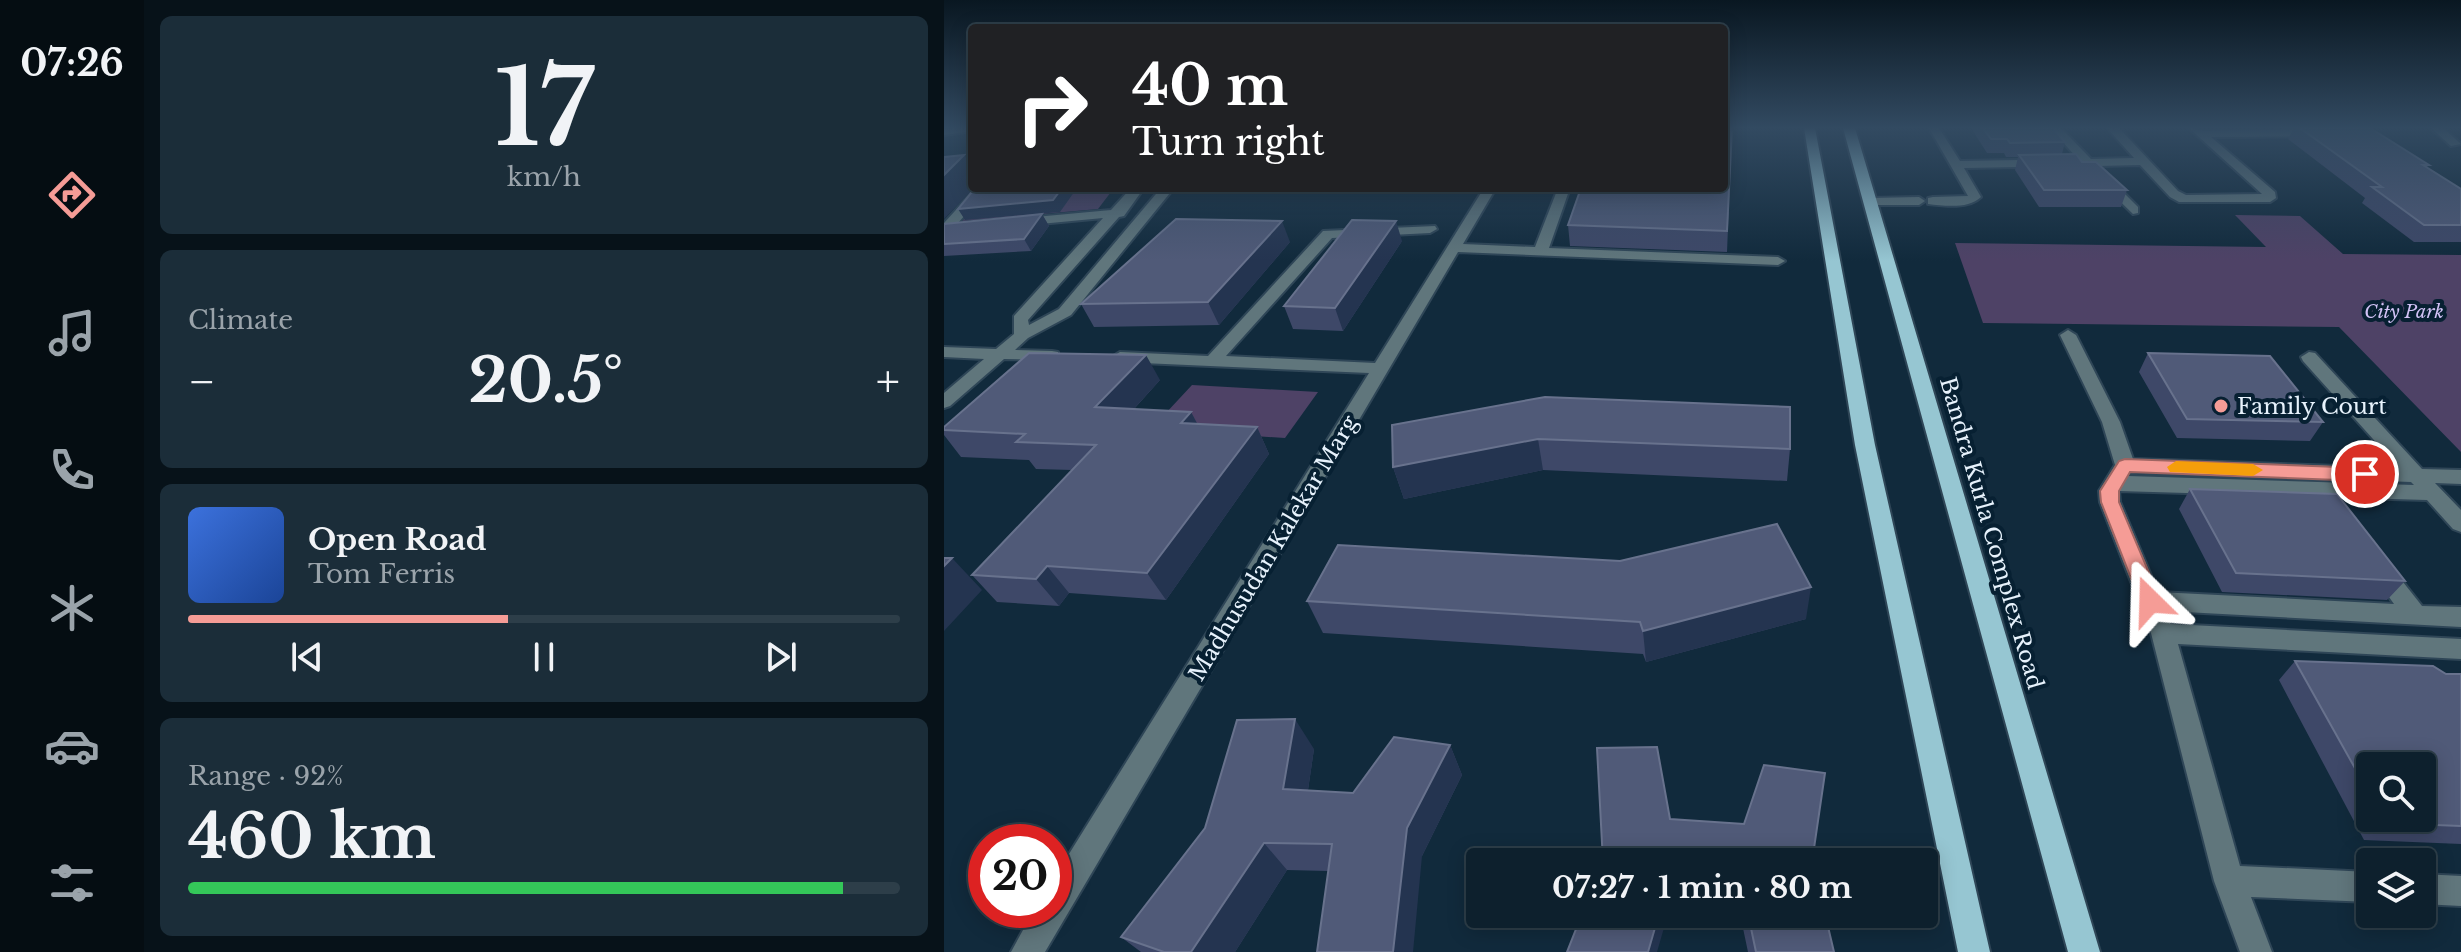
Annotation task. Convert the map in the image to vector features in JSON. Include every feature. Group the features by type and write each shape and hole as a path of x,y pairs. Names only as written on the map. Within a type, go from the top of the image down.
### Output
{"main road":[{"path":"1817,172 1865,445 1974,952"},
{"name":"Bandra Kurla Complex Road","path":"1862,172 2084,952"}],"street":[{"path":"1870,202 1969,201 1975,197 1960,172"},
{"path":"2098,172 2133,210"},
{"path":"2154,172 2174,194 2184,199 2270,198 2245,172"},
{"path":"947,228 979,192"},
{"path":"1022,335 1020,319 1135,192"},
{"path":"944,402 1022,335 1065,312 1165,192"},
{"name":"Madhusudan Kalekar Marg","path":"1072,878 1488,192"},
{"path":"1540,252 1562,192"},
{"path":"1008,220 1119,213"},
{"path":"947,228 976,224"},
{"path":"1213,360 1328,234 1430,229"},
{"path":"1454,248 1778,261"},
{"path":"1081,253 1119,249"},
{"path":"2068,335 2111,422 2119,474 2110,502 2163,633 2229,881 2256,952"},
{"path":"944,352 1063,356"},
{"path":"1108,357 1382,368"},
{"path":"2309,357 2461,524"},
{"path":"2119,474 2461,477"},
{"path":"2119,474 2320,490 2433,493"},
{"path":"2320,490 2339,515"},
{"path":"2368,553 2416,615"},
{"path":"2150,601 2461,617"},
{"path":"2163,633 2456,656"},
{"path":"2229,881 2356,886"},
{"path":"2436,890 2461,891"},
{"name":"Madhusudan Kalekar Marg","path":"1027,952 1042,928"}],"green space":[{"path":"987,192 1111,192 1098,209 962,221"},
{"name":"City Park","path":"2235,215 2300,216 2343,254 2461,255 2461,452 2339,327 1983,323 1955,243 2266,247"},
{"path":"1192,385 1318,392 1285,438 1151,429"}],"building":[{"path":"1730,172 1727,231 1568,225 1580,192 1728,192"},
{"path":"2031,172 2108,172 2127,190 2044,190"},
{"path":"2362,172 2435,172 2461,189 2461,225 2424,225 2372,187 2382,187"},
{"path":"972,192 1059,192 1053,200 958,209"},
{"path":"1042,214 1024,239 944,244 944,224"},
{"path":"1176,219 1282,221 1208,302 1081,304"},
{"path":"1352,220 1396,221 1335,308 1284,306"},
{"path":"1029,353 1146,355 1095,407 1191,412 1181,423 1257,427 1147,573 1047,566 1036,579 972,575 1096,445 1016,442 1025,434 944,430"},
{"path":"2148,353 2270,356 2323,422 2187,419"},
{"path":"1545,397 1790,407 1790,449 1538,439 1393,467 1392,425"},
{"path":"2190,489 2337,494 2405,581 2236,573"},
{"path":"1777,524 1811,587 1643,631 1640,622 1307,601 1338,545 1620,561"},
{"path":"2295,661 2433,666 2446,674 2461,674 2461,826 2436,825 2436,752 2356,752 2356,770"},
{"path":"1295,719 1283,789 1353,793 1394,737 1450,745 1407,828 1393,952 1317,952 1332,844 1264,843 1191,952 1164,952 1121,937 1205,828 1237,720"},
{"path":"1657,747 1670,819 1744,824 1764,765 1825,773 1814,848 1602,848 1597,748"},
{"path":"1576,928 1655,928 1648,952 1567,952"},
{"path":"1751,928 1828,928 1834,952 1756,952"}],"slow traffic":[{"path":"2176,467 2253,470"}],"place":[{"name":"Family Court","path":"2221,406"}],"route":[{"path":"2150,601 2110,502 2109,491 2125,465 2365,474"}]}
